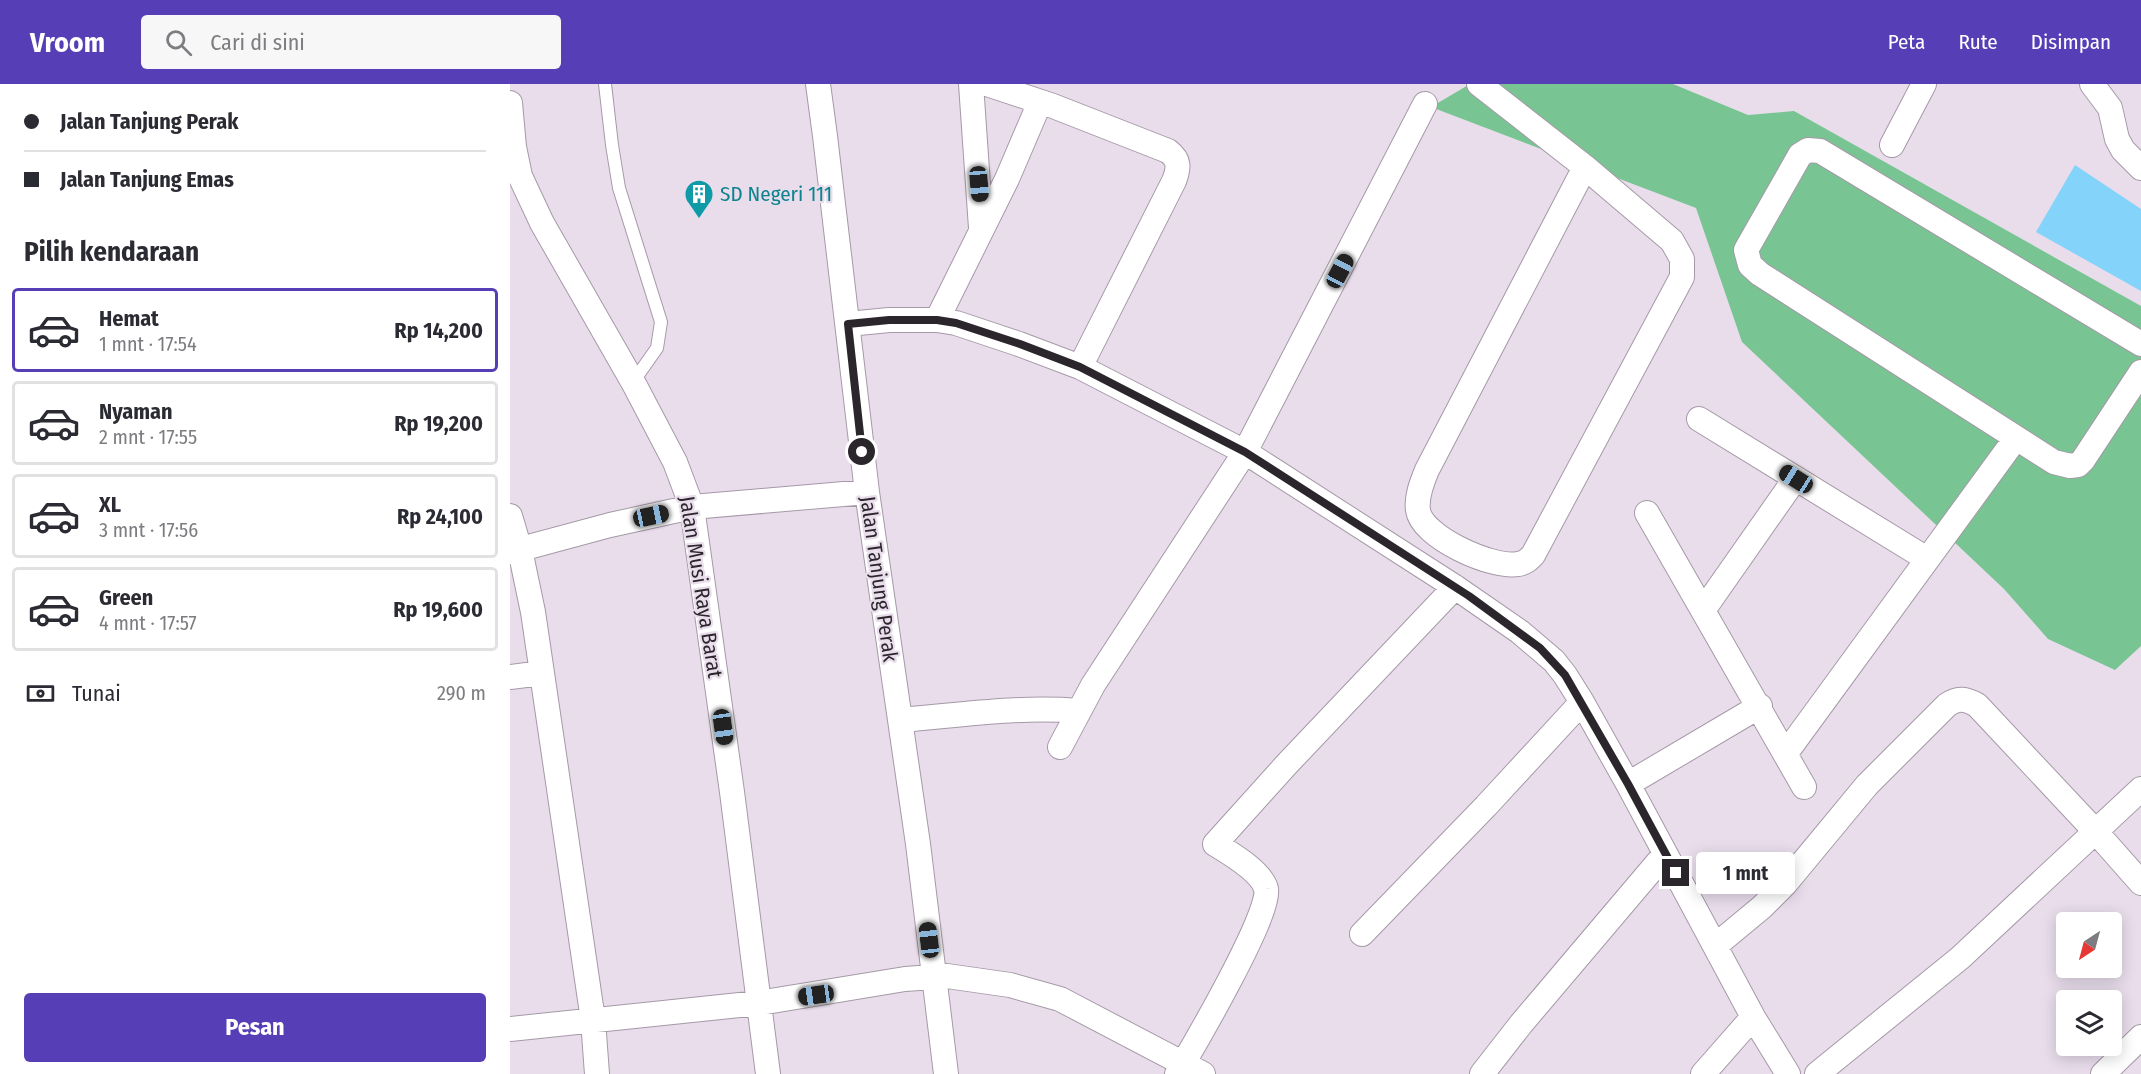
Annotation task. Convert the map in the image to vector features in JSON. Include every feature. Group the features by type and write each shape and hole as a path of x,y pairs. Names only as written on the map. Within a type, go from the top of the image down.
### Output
{"street":[{"name":"Jalan Tanjung Perak","path":"818,84 867,492 918,844 946,1074"},
{"path":"971,84 981,204 981,235"},
{"path":"987,84 1168,151 1174,155 1178,164 1174,181 1080,367"},
{"path":"1479,84 1585,167 1672,241 1682,259 1682,277 1533,555 1527,561 1518,564 1490,562 1456,547 1433,532 1421,520 1418,511 1421,487 1427,470 1585,167"},
{"path":"1892,145 1924,84"},
{"path":"2092,84 2108,103 2117,139 2123,150 2141,168"},
{"path":"937,320 981,235 1040,102"},
{"name":"Jalan Musi Raya Barat","path":"510,103 515,176 633,382 675,462 692,507 768,1074"},
{"path":"1060,747 1093,685 1245,452 1425,104"},
{"path":"2141,344 1820,151 1803,152 1746,250 1750,265 1760,274 2054,462 2063,465 2078,465 2088,454 2141,372"},
{"path":"848,324 889,320 937,320 956,323 1080,367 1245,452 1455,587 1540,648 1565,675 1582,702 1753,1017 1788,1074"},
{"path":"1699,419 1927,559"},
{"path":"1786,753 2016,438"},
{"path":"1704,609 1796,479"},
{"path":"515,551 610,525 692,507 867,492"},
{"path":"1647,513 1760,706 1804,787"},
{"path":"510,516 515,551 533,612 593,1020 597,1074"},
{"path":"510,1029 759,1003 933,976 1010,985 1050,996 1081,1010 1188,1070 1267,899 1267,890 1263,882 1235,856 1215,844 1287,764 1455,587"},
{"path":"510,677 542,673"},
{"path":"1715,946 1755,913 1785,884 1867,785 1954,701 1968,700 1977,705 2141,883"},
{"path":"1362,934 1486,806 1582,702"},
{"path":"1628,784 1760,706"},
{"path":"900,720 1011,709 1040,708 1079,711"},
{"path":"1817,1074 1960,958 2141,789"},
{"path":"1482,1074 1521,1024 1665,854"},
{"path":"1703,1074 1753,1017"},
{"path":"2103,1074 2141,1037"}],"lane":[{"path":"605,84 620,188 661,322 657,348 633,382"}],"green space":[{"path":"1470,84 1673,84 1748,115 1794,111 2141,306 2141,646 2115,670 2048,639 2004,589 1742,342 1696,208 1431,107"}],"water":[{"path":"2075,165 2141,209 2141,291 2036,232"}],"place":[{"name":"SD Negeri 111","path":"699,220"}],"route":[{"path":"862,452 848,324 889,320 937,320 956,323 1020,344 1080,367 1228,443 1274,470 1469,596 1509,624 1554,661 1582,702 1676,873"}]}
